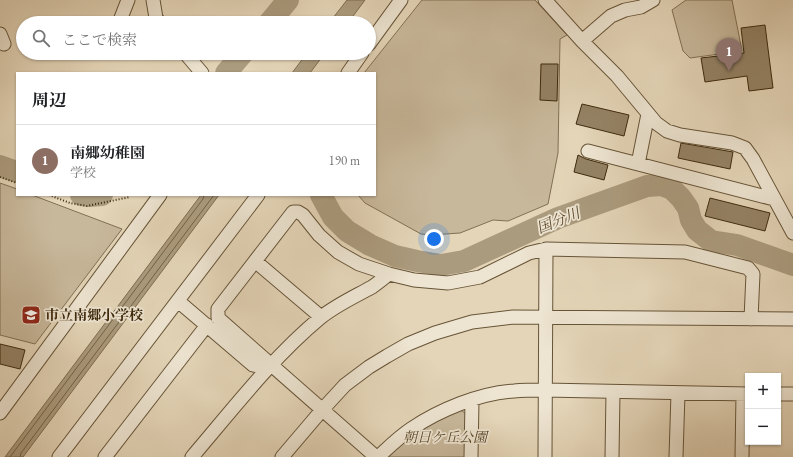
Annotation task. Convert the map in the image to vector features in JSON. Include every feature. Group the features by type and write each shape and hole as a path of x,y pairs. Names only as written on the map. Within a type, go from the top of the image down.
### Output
{"street":[{"path":"122,16 128,0"},
{"path":"152,0 156,16"},
{"path":"376,34 401,0"},
{"path":"545,0 582,41 617,76 656,123 667,130 680,135 732,143 745,148 753,159 793,233"},
{"path":"582,41 611,16 626,10 641,7 653,0"},
{"path":"191,60 201,72"},
{"path":"349,72 357,60"},
{"path":"638,164 648,114"},
{"path":"588,151 774,198"},
{"path":"0,413 159,196"},
{"path":"59,457 257,196"},
{"path":"742,457 745,394 545,390 514,391 491,394 472,400 438,414 412,428 395,440 377,457 218,318 218,309 293,212 298,212 303,215 319,235 338,252 359,264 389,274 414,280 448,283 480,277 529,253 546,249 685,252 748,268 753,274 751,319"},
{"path":"544,457 546,249"},
{"path":"255,261 321,317"},
{"path":"192,457 295,339 321,317 346,300 374,286 389,274"},
{"path":"178,300 253,366 262,367 271,365"},
{"path":"282,457 345,385 369,367 408,344 435,333 472,322 513,317 793,319"},
{"path":"105,457 207,325"},
{"path":"612,457 613,392"},
{"path":"676,457 678,392"},
{"path":"781,394 793,394"},
{"path":"471,457 472,400"}],"path":[{"path":"0,176 16,183"},
{"path":"52,196 70,203 87,206 130,197"}],"green space":[{"path":"422,0 535,0 567,35 560,39 558,153 548,204 508,221 493,220 460,233 431,235 421,234 365,203 359,196 376,196 376,72 365,72 374,60 376,60 376,58"},
{"path":"686,0 732,0 742,51 690,58 683,51 672,10"},
{"name":"市立南郷小学校","path":"0,183 16,189 16,196 35,196 122,229 35,344 0,335"},
{"name":"朝日ケ丘公園","path":"458,408 466,414 465,457 386,457 408,437"}],"water":[{"path":"347,0 365,0 353,16 334,16"},
{"path":"302,60 320,60 311,72 293,72"},
{"path":"200,196 218,196 23,457 5,457"}],"building":[{"path":"765,25 773,88 749,91 747,76 705,82 701,58 744,53 741,28"},
{"path":"541,64 558,64 557,101 540,100"},
{"path":"582,104 629,115 624,136 576,124"},
{"path":"681,143 733,152 730,169 678,158"},
{"path":"578,155 586,159 608,165 604,180 574,172"},
{"path":"710,198 770,213 765,231 705,216"},
{"path":"0,344 25,350 20,369 0,364"}],"waterway":[{"path":"275,16 288,0"},
{"path":"227,72 237,60"},
{"name":"国分川","path":"0,166 16,172"},
{"name":"国分川","path":"322,196 333,217 347,231 370,245 395,256 441,265 464,261 558,218 647,186 661,185 672,189 681,198 688,208 691,220 697,230 711,241 737,245 793,265"}],"place":[{"name":"南郷幼稚園","path":"729,71"},
{"name":"市立南郷小学校","path":"31,315"}]}
